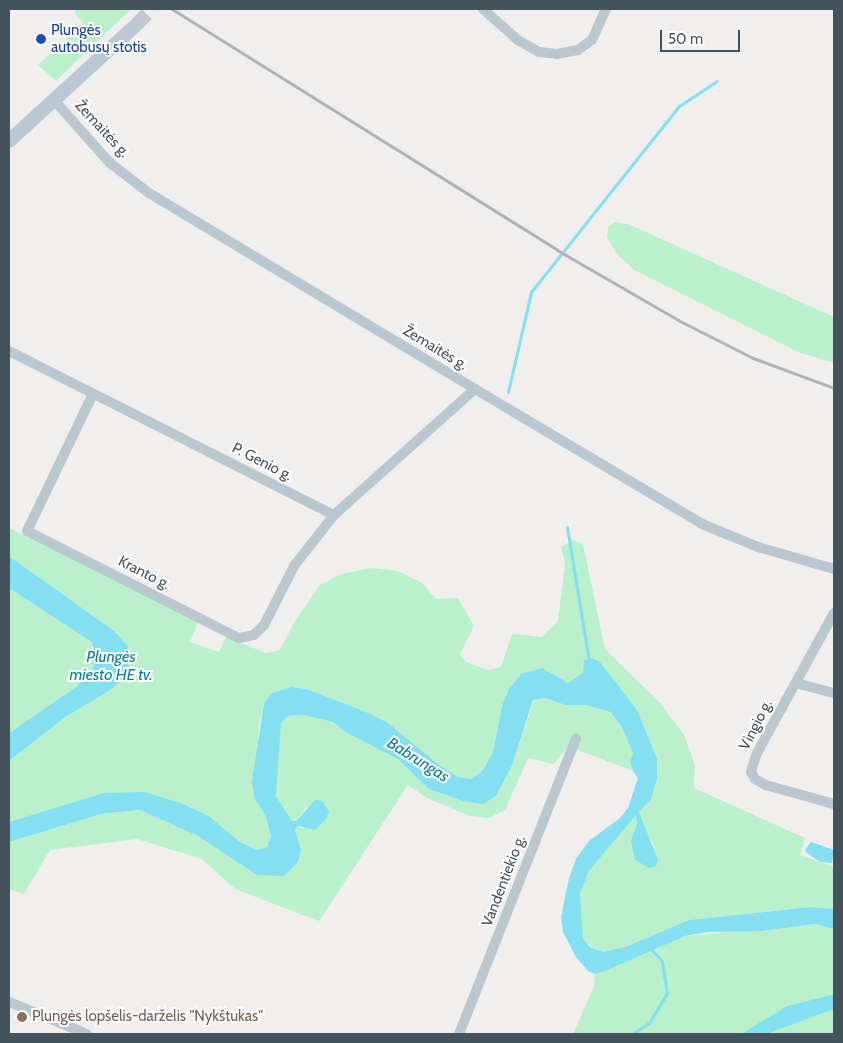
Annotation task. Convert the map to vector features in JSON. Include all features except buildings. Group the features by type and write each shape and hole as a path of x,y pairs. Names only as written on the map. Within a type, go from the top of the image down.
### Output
{"main road":[{"path":"10,137 54,100 137,24"}],"street":[{"path":"483,9 518,40 540,52 557,54 578,50 592,40 606,9"},
{"name":"Žemaitės g.","path":"54,100 110,162 148,193 474,389 702,524 758,547 834,568"},
{"name":"P. Genio g.","path":"9,351 334,515"},
{"path":"334,515 474,389"},
{"name":"Kranto g.","path":"93,394 27,531 240,638 254,635 264,625 294,566 334,515"},
{"name":"Vingio g.","path":"834,613 757,753 751,772 755,779 766,785 834,804"},
{"path":"796,683 834,693"},
{"name":"Vandentiekio g.","path":"459,1034 576,738"},
{"path":"9,1002 87,1034"}],"green space":[{"path":"77,9 131,9 56,81 38,65 83,23 74,12"},
{"path":"615,222 628,224 834,317 834,363 798,352 634,270 616,253 607,237 608,227"},
{"path":"9,528 198,622 190,642 219,652 226,637 266,653 280,650 295,621 320,585 341,574 371,568 398,571 422,583 436,599 458,598 474,626 460,654 466,662 488,670 501,667 512,634 542,637 558,621 565,564 561,547 573,540 583,544 605,649 660,703 684,735 695,765 694,788 805,838 800,855 834,867 834,909 810,907 689,920 625,947 603,952 591,947 583,938 579,919 580,893 589,871 636,815 638,818 634,832 657,850 644,829 639,812 651,799 610,675 600,662 568,683 542,669 502,706 493,752 483,770 472,779 458,777 439,765 388,723 371,714 307,689 291,687 272,693 264,703 259,726 255,799 266,817 271,837 267,847 257,850 240,842 209,816 181,803 47,811 9,822 9,761 64,718 112,689 113,630 9,556"},
{"path":"9,588 92,642 96,658 91,672 76,687 9,733"},
{"path":"546,698 565,705 586,705 609,712 622,726 633,753 630,762 633,771 568,746 554,764 528,758 505,810 489,818 470,816 427,798 408,785 319,921 235,889 202,859 137,839 50,850 24,894 9,889 9,842 101,814 140,810 198,836 257,875 301,850 295,829 298,826 304,829 307,806 296,821 292,821 276,796 274,783 281,723 288,716 304,715 333,722 345,732 398,759 429,789 496,796 512,766 534,700"},
{"path":"815,924 834,929 834,994 787,1006 741,1034 573,1034 594,986 595,974 685,936"},
{"path":"834,1009 834,1034 766,1034 772,1030"}],"water":[{"name":"Plungės miesto HE tv.","path":"9,556 113,630 128,646 129,661 126,674 112,689 64,718 9,761 9,733 76,687 91,672 96,658 92,642 9,588"},
{"name":"Babrungas","path":"592,658 600,662 637,710 657,759 657,779 651,799 639,812 658,860 656,866 649,868 635,860 631,841 637,823 636,815 589,871 580,893 583,938 590,947 603,952 625,947 689,920 810,907 834,909 834,929 815,924 760,931 708,932 685,936 595,974 588,971 576,957 563,932 561,917 569,878 576,859 589,841 620,818 628,808 638,778 630,762 633,753 622,727 610,712 586,705 565,705 546,698 533,700 512,766 496,796 483,804 463,801 429,789 398,759 345,732 333,722 304,715 288,716 281,723 276,796 292,821 296,821 315,800 322,801 329,811 327,818 315,830 298,826 295,829 301,850 298,862 284,876 257,875 198,836 140,810 101,814 9,842 9,822 104,793 144,792 181,803 209,816 240,842 257,850 267,847 271,837 266,817 255,799 252,782 264,703 272,693 291,687 307,689 371,714 388,723 439,765 458,777 472,779 483,770 493,752 502,706 509,689 521,674 542,668 568,683 583,673 584,660"},
{"path":"811,842 834,850 832,863 820,862 807,853 805,850"},
{"path":"834,994 834,1009 766,1034 741,1034 787,1006"}],"waterway":[{"path":"508,392 531,292 679,106 717,81"},
{"path":"567,527 589,662"},
{"path":"632,1034 649,1023 667,993 662,961 651,949"}],"tunnel":[{"path":"137,24 152,9"}],"railway":[{"path":"172,9 557,250 678,320 753,358 834,388"}],"place":[{"name":"Plungės autobusų stotis","path":"41,39"},
{"name":"Plungės lopšelis-darželis \"Nykštukas\"","path":"22,1017"}]}
